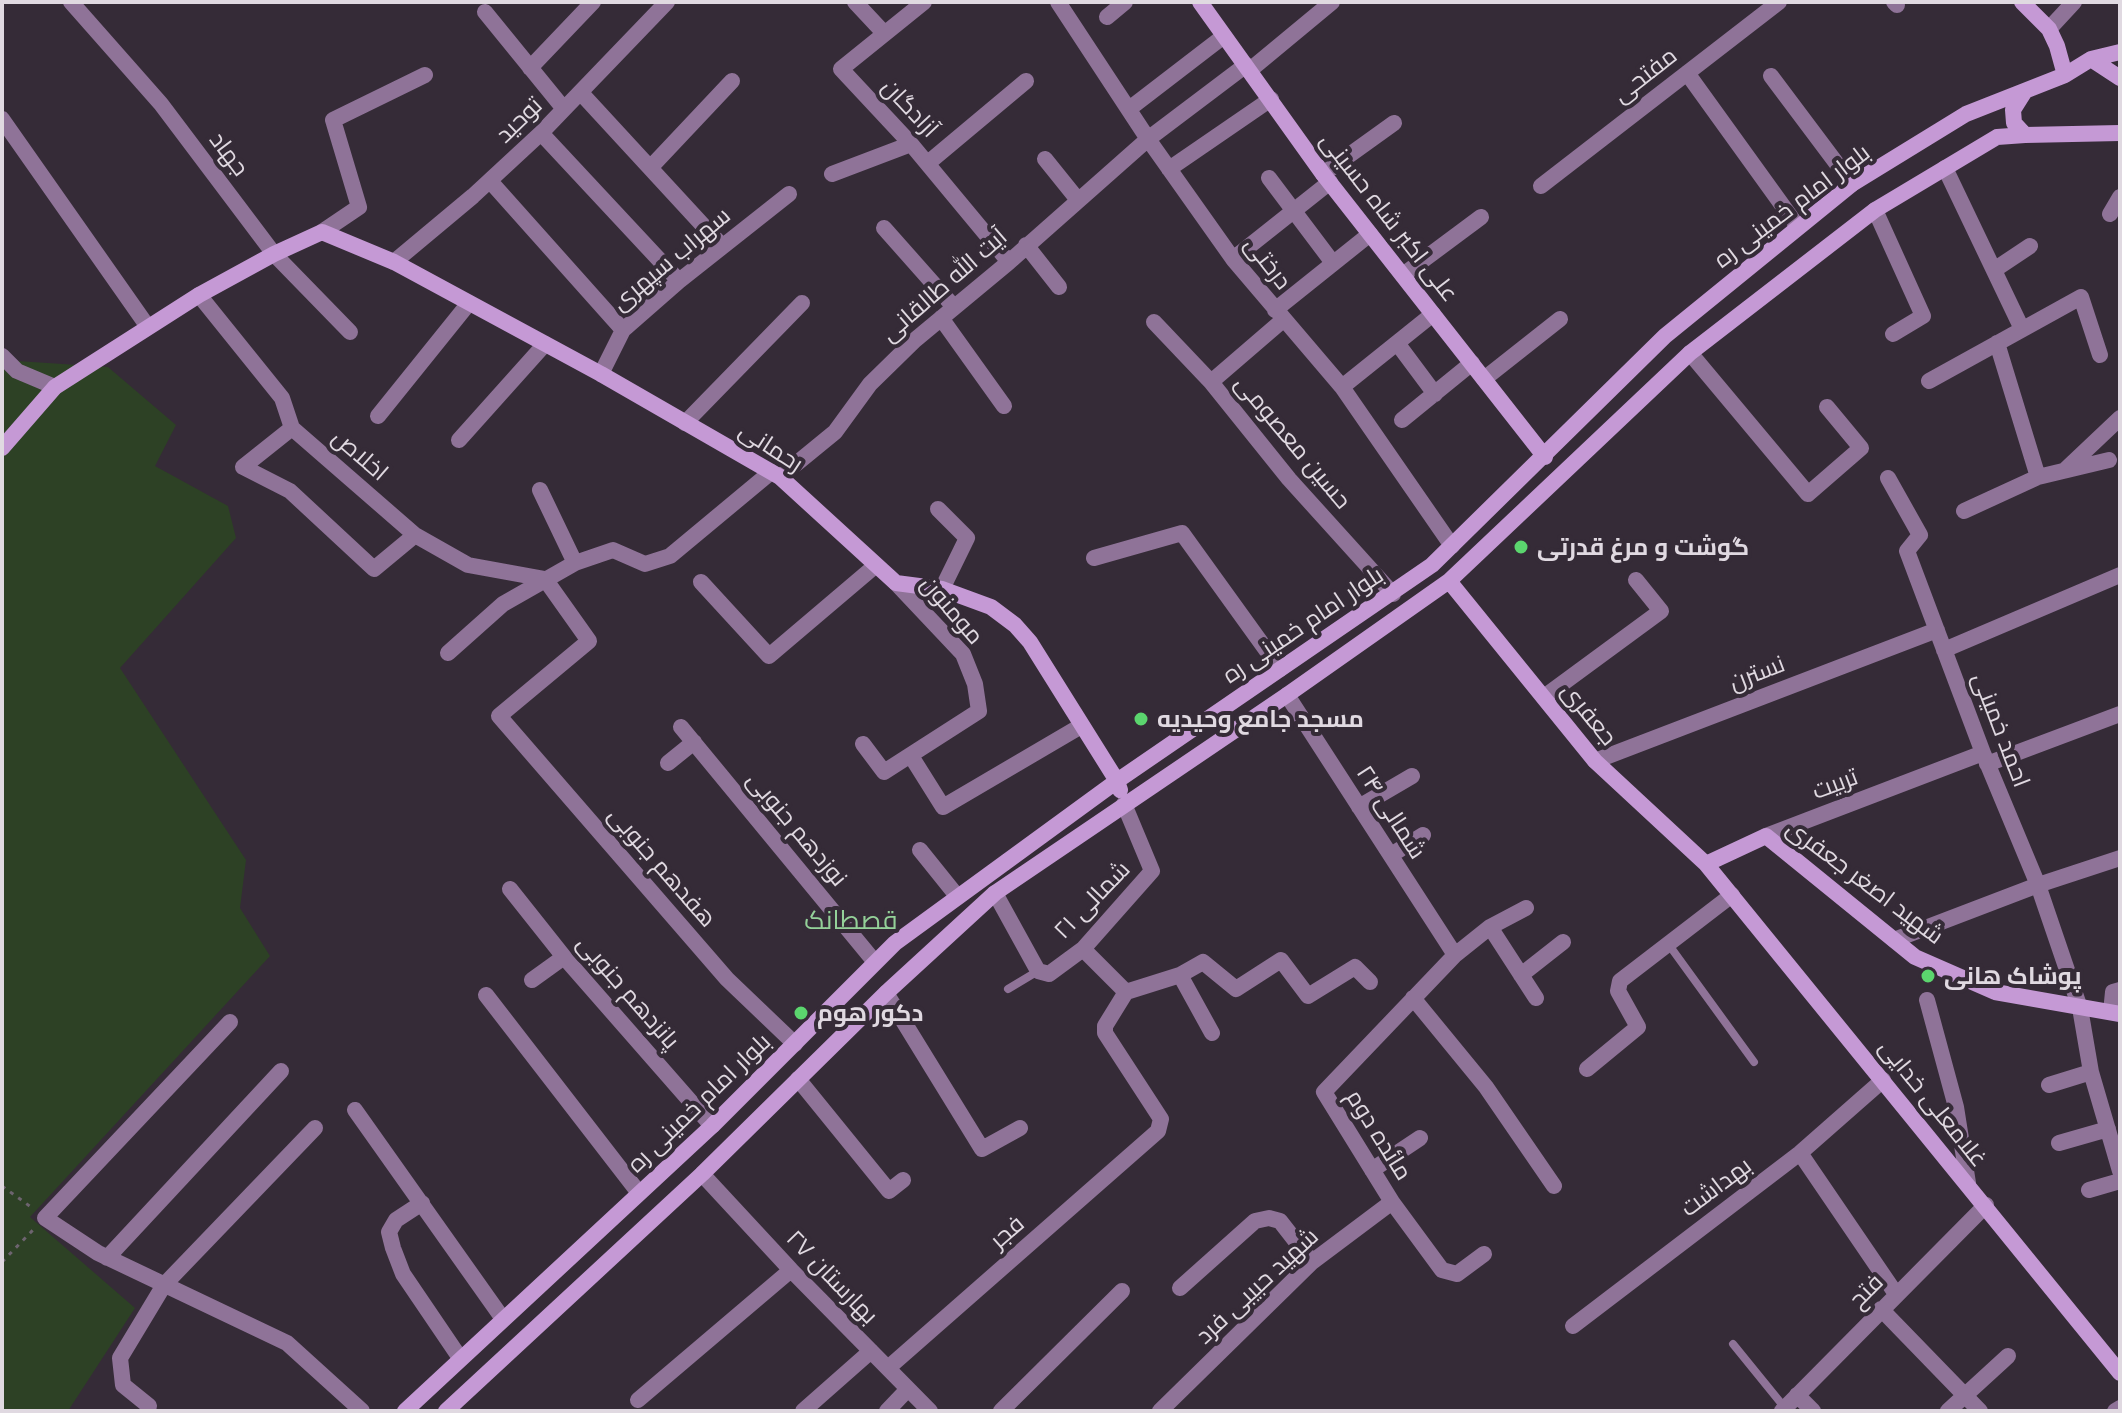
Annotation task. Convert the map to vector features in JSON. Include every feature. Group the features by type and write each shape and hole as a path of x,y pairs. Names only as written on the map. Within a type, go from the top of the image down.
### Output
{"main road":[{"name":"علی اکبر شاه حسینی","path":"1200,2 1326,178 1545,457"},
{"path":"2022,2 2049,29 2065,75"},
{"name":"بلوار امام خمینی ره","path":"405,1411 712,1126 874,961 957,896 1117,781 1432,565 1665,336 1852,184 1966,114 2065,75 2091,59 2120,52"},
{"path":"2091,59 2120,78"},
{"path":"2025,91 2013,110 2014,123 2025,135"},
{"name":"بلوار امام خمینی ره","path":"446,1411 702,1174 886,993 995,893 1449,581 1690,353 1875,210 1997,137 2120,133"},
{"path":"2,448 55,387 199,295 322,232"},
{"name":"رحمانی","path":"322,232 394,262 601,374 775,474 896,583"},
{"name":"جعفری","path":"1449,581 1595,761 1706,864"},
{"path":"896,583 942,589 991,607 1015,625 1030,642 1117,781 1124,804"},
{"name":"تربیت","path":"1706,864 1766,836"},
{"name":"شهید اصغر جعفری","path":"1766,836 1915,957 1995,992 2116,1013"},
{"name":"غلامعلی خدایی","path":"1706,864 2120,1373"}],"street":[{"name":"جهاد","path":"71,2 161,104 274,254 350,332"},
{"path":"530,68 593,2"},
{"name":"توحید","path":"394,262 490,181 541,133 667,2"},
{"path":"855,2 884,33"},
{"name":"آزادگان","path":"924,2 841,69 928,163 1009,262"},
{"name":"درختی","path":"1058,2 1148,139 1233,259 1342,387 1452,546"},
{"path":"1107,17 1125,2"},
{"name":"آیت الله طالقانی","path":"775,474 835,432 870,384 1148,139 1248,68 1332,2"},
{"name":"مفتحی","path":"1541,186 1779,2"},
{"path":"2049,29 2074,2"},
{"path":"485,12 564,109"},
{"path":"1129,109 1224,36"},
{"path":"1687,73 1798,227"},
{"path":"322,232 359,207 333,120 425,75"},
{"path":"1771,76 1852,184"},
{"path":"650,168 732,81"},
{"path":"928,163 1026,81"},
{"path":"581,93 722,246"},
{"path":"1169,169 1271,99"},
{"path":"2,119 148,327"},
{"path":"1233,259 1394,123"},
{"path":"541,133 679,281"},
{"path":"832,174 911,144"},
{"path":"1045,159 1078,200"},
{"path":"1945,168 2022,329"},
{"path":"1269,178 1333,263"},
{"path":"490,181 623,330"},
{"name":"سهراب سپهری","path":"601,374 623,330 679,281 789,194"},
{"path":"2110,214 2120,197"},
{"path":"1875,210 1923,316 1893,334"},
{"path":"1403,275 1481,217"},
{"path":"884,228 947,313 1004,406"},
{"path":"1211,382 1333,263 1370,234"},
{"path":"1026,245 1059,287"},
{"path":"1994,270 2030,246"},
{"name":"اخلاص","path":"199,295 282,398 292,428 415,535 468,565 545,579"},
{"path":"1929,381 2081,297 2100,355"},
{"path":"378,416 469,303"},
{"path":"685,423 802,303"},
{"path":"1342,387 1433,314"},
{"path":"1484,379 1560,319"},
{"name":"حسین معصومی","path":"1154,322 1211,382 1289,479 1393,594"},
{"path":"1397,343 1435,394"},
{"path":"1997,343 2038,477"},
{"path":"459,440 545,344"},
{"path":"1690,353 1808,494 1861,448 1827,407"},
{"path":"2,356 17,371 55,387"},
{"path":"1402,420 1472,363"},
{"path":"2063,471 2120,418"},
{"path":"292,428 243,467 290,491 374,569 415,535"},
{"path":"1964,511 2038,477 2109,460"},
{"path":"448,653 503,604 575,563 613,550 645,564 670,556 775,474"},
{"name":"احمد خمینی","path":"1888,478 1920,535 1907,551 1985,758 2038,885 2080,1008 2091,1072 2120,1171"},
{"path":"540,490 575,563"},
{"path":"938,509 967,538 942,589"},
{"path":"1094,558 1182,533 1280,669"},
{"path":"701,582 769,656 875,566"},
{"path":"1944,650 2120,575"},
{"name":"هفدهم جنوبی","path":"545,579 589,641 499,716 727,979 795,1044"},
{"path":"1544,697 1661,611 1636,580"},
{"name":"مومنون","path":"863,744 884,772 979,711 975,684 963,654 896,583"},
{"name":"نسترن","path":"1595,761 1937,630"},
{"name":"۲۴ شمالی","path":"1287,695 1455,955"},
{"name":"تربیت","path":"1766,836 2120,714"},
{"path":"911,756 943,807 1081,726"},
{"name":"نوزدهم جنوبی","path":"681,727 874,961"},
{"path":"668,763 694,742"},
{"path":"1359,807 1412,776"},
{"name":"۲۱ شمالی","path":"995,893 1038,971 1049,974 1083,949 1152,871 1124,804"},
{"path":"1391,855 1423,835"},
{"path":"920,850 957,896"},
{"path":"1894,940 2038,885 2120,858"},
{"name":"پانزدهم جنوبی","path":"510,889 564,957 712,1126"},
{"path":"1587,1069 1638,1027 1618,991 1620,981 1732,895"},
{"name":"مائده دوم","path":"1484,1254 1457,1274 1442,1270 1392,1202 1324,1092 1455,955 1490,927 1526,908"},
{"path":"1490,927 1536,998"},
{"path":"1521,975 1563,942"},
{"path":"1083,949 1126,992 1180,975 1203,962 1236,989 1281,960 1308,996 1355,967 1370,982"},
{"path":"532,980 564,957"},
{"path":"1180,975 1212,1033"},
{"path":"2116,1013 2113,992 2120,990"},
{"name":"فجر","path":"888,1368 1162,1125 1105,1033 1105,1026 1126,992"},
{"path":"886,993 982,1149 1020,1128"},
{"path":"486,995 639,1193"},
{"path":"1413,998 1486,1087 1554,1186"},
{"path":"1927,1000 1956,1107 1968,1183"},
{"path":"230,1022 45,1218 107,1258 287,1343 362,1411"},
{"path":"107,1258 281,1071"},
{"path":"2049,1085 2091,1072"},
{"path":"798,1079 889,1191 903,1180"},
{"name":"بهداشت","path":"1573,1326 1800,1153 1883,1080"},
{"path":"355,1110 503,1319"},
{"path":"149,1406 123,1385 120,1358 164,1285 315,1128"},
{"path":"2059,1143 2108,1129"},
{"path":"1372,1170 1420,1138"},
{"path":"1800,1153 1896,1294"},
{"name":"بهارستان ۲۷","path":"702,1174 791,1270 930,1411"},
{"path":"2089,1190 2120,1181"},
{"name":"شهید حبیبی فرد","path":"1160,1411 1312,1262 1392,1202"},
{"path":"422,1203 396,1220 389,1232 403,1274 460,1358"},
{"name":"فتح","path":"1783,1410 1986,1205"},
{"path":"1180,1288 1255,1221 1269,1218 1280,1221 1312,1262"},
{"path":"638,1400 791,1270"},
{"path":"1001,1411 1122,1291"},
{"path":"1881,1309 1980,1411"},
{"path":"803,1411 871,1351"},
{"path":"1948,1411 2008,1356"},
{"path":"887,1411 908,1389"},
{"path":"1797,1395 1813,1411"}],"lane":[{"path":"1668,944 1754,1062"},
{"path":"1008,989 1038,971"},
{"path":"1733,1344 1783,1410"}],"path":[{"path":"2,1186 45,1218 2,1262"}],"green space":[{"path":"2,360 108,367 176,425 155,466 228,506 236,538 120,668 246,860 240,908 270,956 30,1217 135,1308 68,1411 2,1411"}],"place":[{"name":"گوشت و مرغ قدرتی","path":"1521,547"},
{"name":"مسجد جامع وحیدیه","path":"1141,719"},
{"name":"پوشاک هانی","path":"1928,976"},
{"name":"دکور هوم","path":"801,1013"}],"district":[{"name":"قصطانک","path":"851,921"}]}
